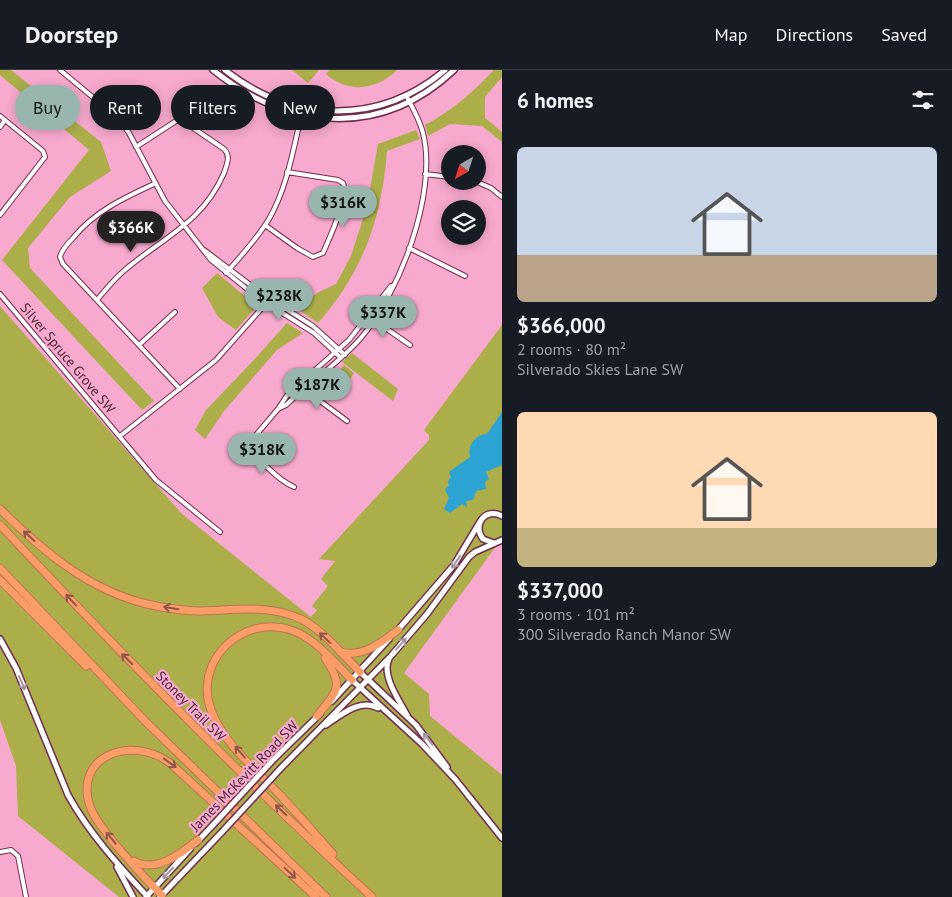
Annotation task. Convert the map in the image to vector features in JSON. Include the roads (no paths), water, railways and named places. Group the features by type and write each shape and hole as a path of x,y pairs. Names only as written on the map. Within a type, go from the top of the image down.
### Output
{"highway":[{"path":"0,509 62,565 91,583 117,595 147,604 181,610 275,610 302,620 340,652 360,672"},
{"name":"Stoney Trail SW","path":"0,524 147,679 369,894"},
{"path":"0,568 144,722"},
{"path":"0,580 69,650 326,897"},
{"path":"352,680 302,634 283,628 263,628 240,634 225,646 211,666 207,683 208,701 215,719 234,746 369,894"},
{"path":"340,652 349,655 360,652 398,630"},
{"path":"318,647 332,670 338,687 336,694 318,716"},
{"path":"161,896 95,816 88,799 88,789 93,772 104,758 117,751 135,749 159,756 176,767 316,897"},
{"path":"129,858 141,864 162,862 183,852 198,840"}],"main road":[{"path":"213,70 250,96 265,103"},
{"path":"225,70 265,95"},
{"path":"335,118 360,117 391,109 445,70"},
{"path":"335,110 348,111 408,98 431,88 454,70"},
{"path":"496,542 480,535 479,525 480,520 488,514 502,510"},
{"path":"488,514 502,516"},
{"name":"James McKevitt Road SW","path":"147,897 273,760 318,716 398,630 454,565 480,520"},
{"name":"James McKevitt Road SW","path":"161,896 281,768 391,656 427,614 469,557 496,542"},
{"path":"0,639 16,668 68,795 92,833 123,875 133,897"},
{"path":"391,656 387,664 387,674 410,720"},
{"path":"360,672 434,746 455,780"},
{"path":"352,680 422,744 455,780 502,838"},
{"path":"318,731 362,704 372,704 385,712"},
{"path":"92,833 147,897"}],"street":[{"path":"60,70 115,114 129,133 154,184 184,227 226,274 306,327 343,357"},
{"path":"278,409 286,406 343,357 374,320 385,305 409,248 420,208 426,150 424,134 408,98"},
{"path":"0,116 43,151 45,157 0,215"},
{"path":"0,126 5,120"},
{"path":"97,300 128,267 184,227 204,207 225,171 228,154 224,148 186,122 179,120 136,147"},
{"path":"226,274 265,225 277,203 297,130"},
{"path":"265,225 290,244 313,257 323,253 343,194 342,183 338,180 287,172"},
{"path":"425,174 441,176"},
{"path":"154,184 98,214 78,231 61,254 63,264 180,389"},
{"path":"486,186 502,196"},
{"path":"409,248 465,276"},
{"path":"202,249 215,256 268,301 313,326 340,349 343,357"},
{"path":"294,487 274,474 250,446 252,438 298,384 340,349 394,282"},
{"name":"Silver Spruce Grove SW","path":"0,294 156,480 220,532"},
{"path":"120,436 216,360 268,301"},
{"path":"140,345 175,312"},
{"path":"368,316 410,345"},
{"path":"298,384 347,421"},
{"path":"0,852 11,850 18,856 26,897"}],"water":[{"path":"502,412 502,465 486,472 489,479 485,482 486,489 476,491 473,500 466,501 467,507 462,504 450,513 444,509 449,498 445,489 449,486 448,481 451,477 449,472 470,457 469,453 473,442 479,436 487,434"}]}
